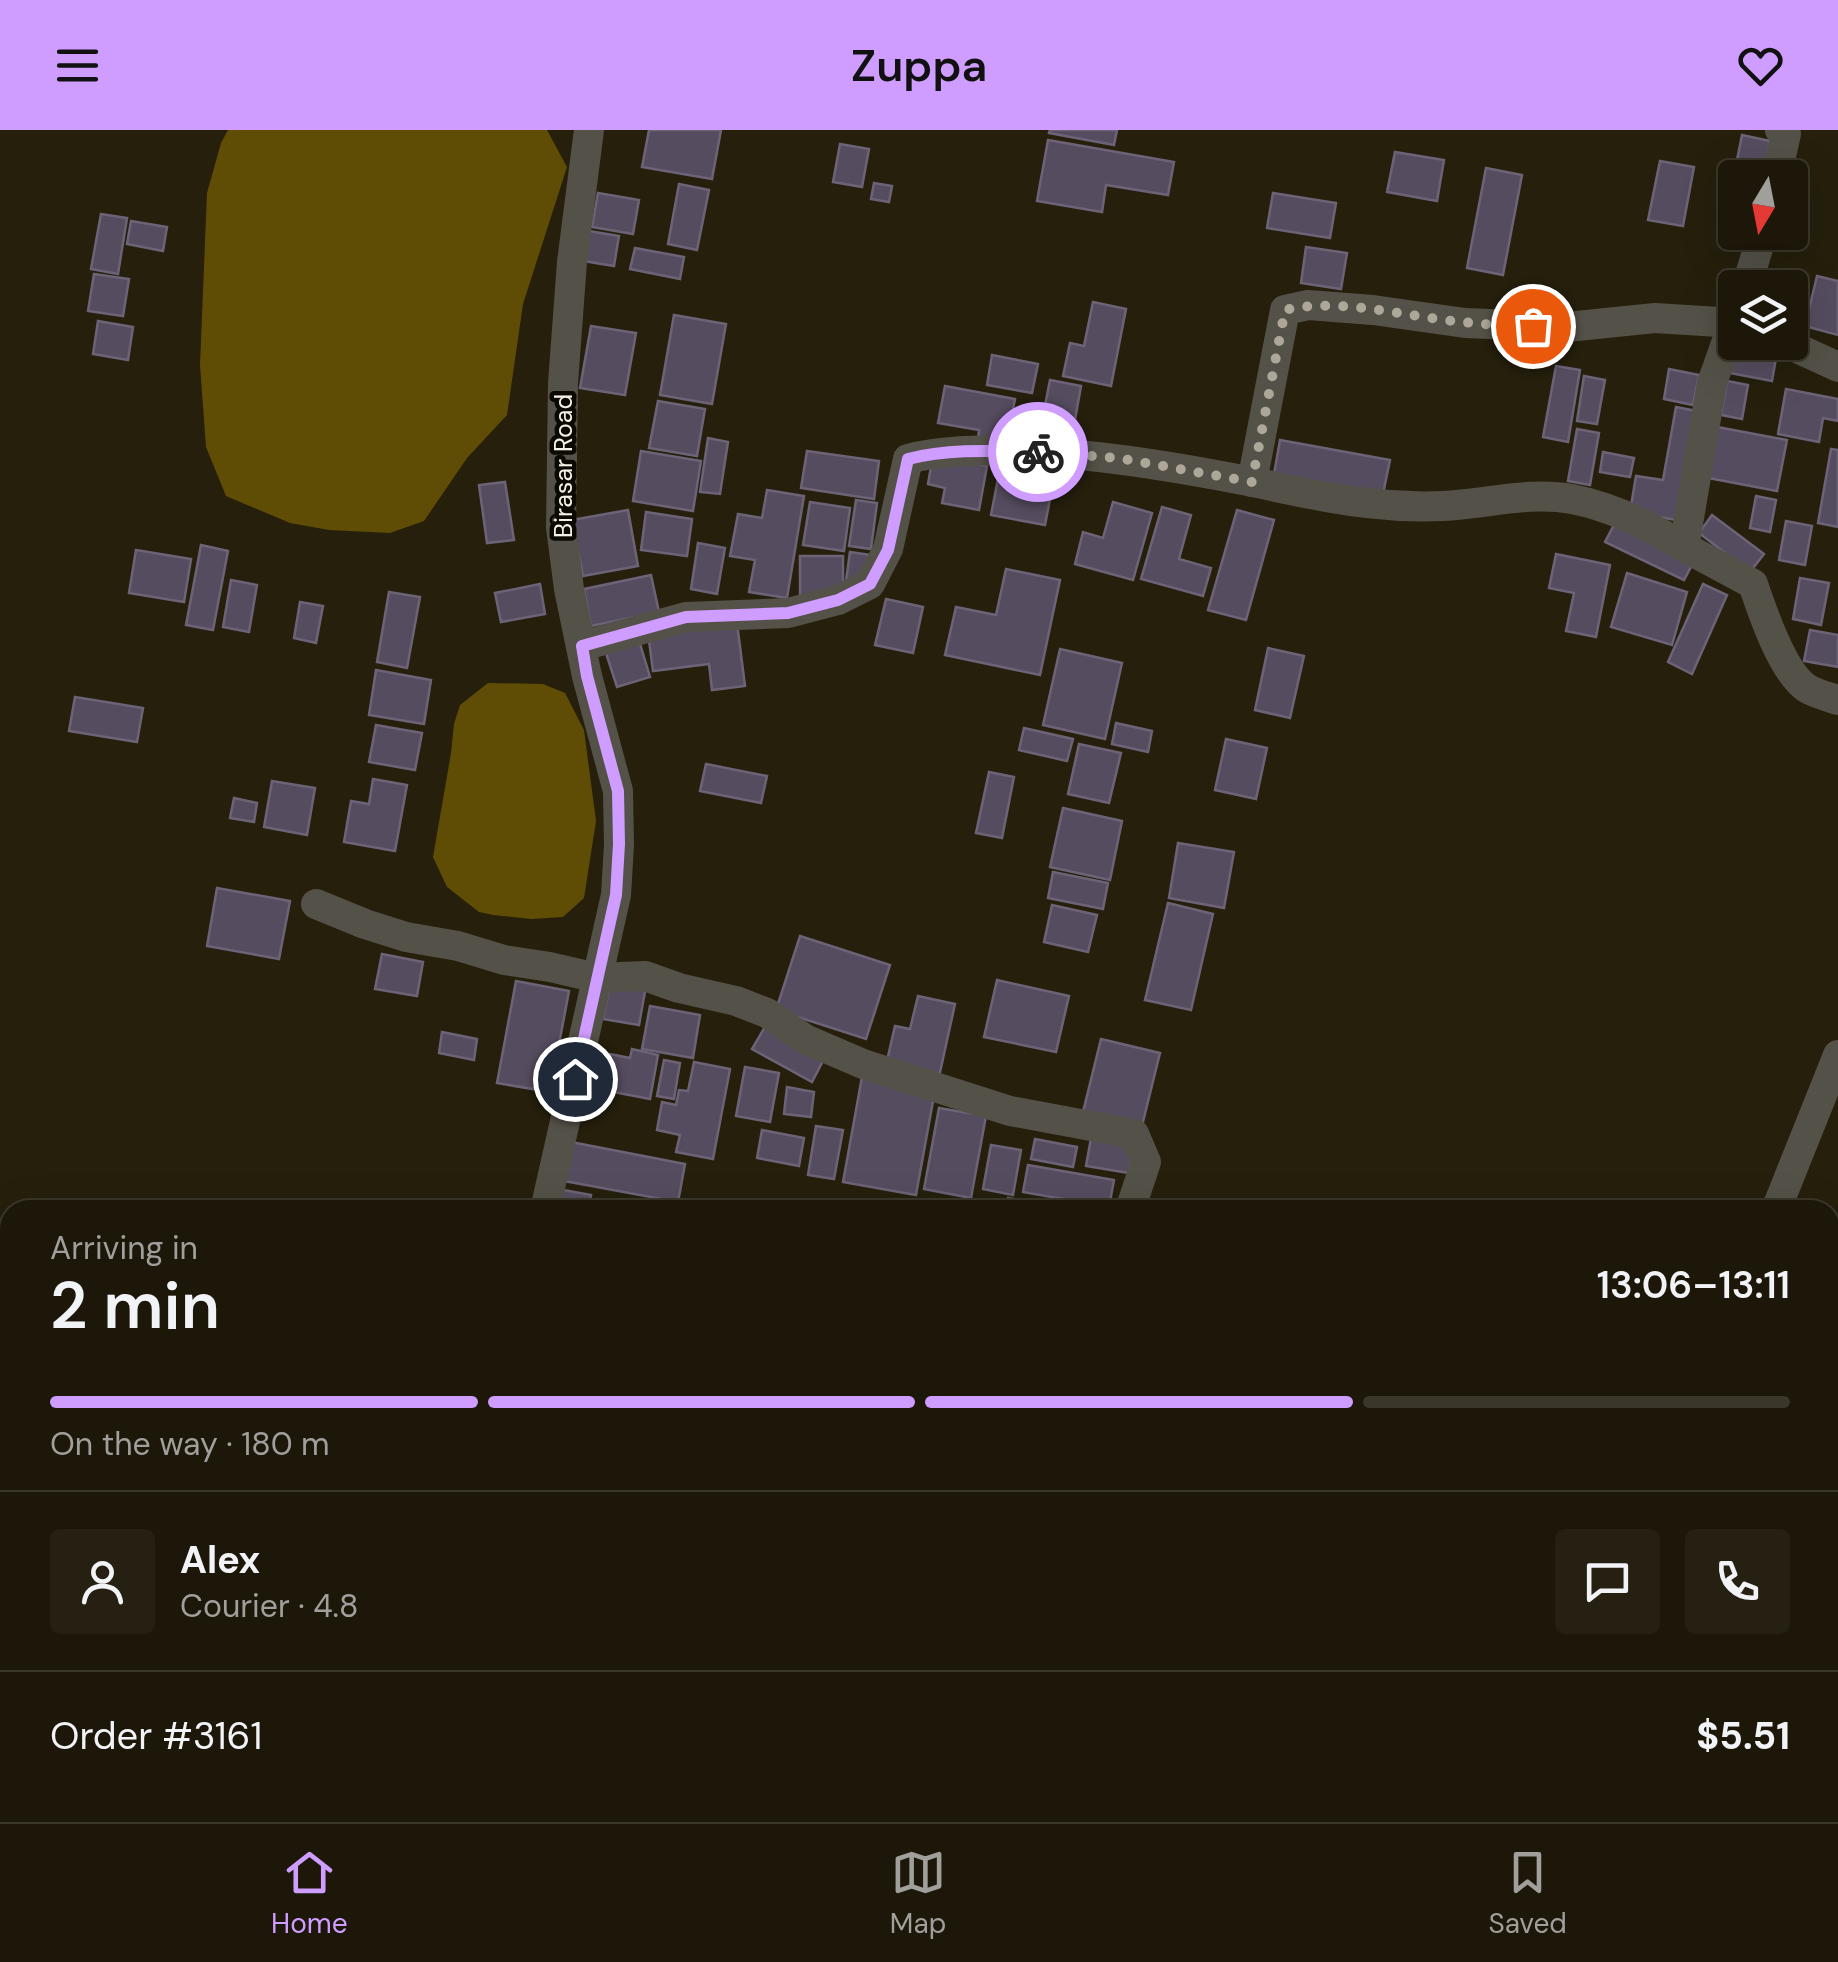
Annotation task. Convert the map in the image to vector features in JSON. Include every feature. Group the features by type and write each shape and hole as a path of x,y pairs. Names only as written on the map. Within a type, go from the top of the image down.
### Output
{"street":[{"name":"Birasar Road","path":"546,1200 616,895 619,844 618,791 587,676 561,527 563,382 572,262 589,130"},
{"path":"1780,130 1786,134 1780,160"},
{"path":"1252,482 1285,310 1308,304 1465,323 1567,327 1655,318 1718,321"},
{"path":"1808,353 1838,367"},
{"path":"1684,547 1712,384 1721,360"},
{"path":"582,646 686,617 788,613 838,600 870,584 888,550 908,459 979,450 1065,453 1118,458 1370,504 1444,506 1540,496 1572,499 1639,521 1753,584 1783,658 1805,688 1838,700"},
{"path":"316,904 406,937 458,946 504,960 597,978 645,976 768,1013 806,1039 863,1064 1010,1111 1134,1134 1146,1162 1133,1200"},
{"path":"1780,1200 1838,1055"}],"shaded area":[{"path":"228,130 547,130 567,167 523,304 507,415 467,458 424,521 390,533 329,530 290,523 226,496 206,447 200,365 207,193"},
{"path":"488,683 543,684 565,693 584,730 596,821 584,898 563,917 532,919 479,912 447,887 433,857 460,705"}],"building":[{"path":"649,130 721,130 712,179 642,167"},
{"path":"1117,130 1114,145 1049,133"},
{"path":"1742,135 1770,141 1766,160 1737,160"},
{"path":"1048,140 1174,162 1168,195 1106,185 1102,212 1037,201"},
{"path":"840,144 869,149 862,187 833,182"},
{"path":"1395,152 1444,160 1437,201 1387,192"},
{"path":"1660,161 1694,167 1683,226 1648,220"},
{"path":"1486,168 1522,175 1503,275 1467,268"},
{"path":"874,183 892,186 889,202 871,199"},
{"path":"679,184 709,190 697,250 668,244"},
{"path":"598,193 639,200 633,234 592,227"},
{"path":"1273,193 1336,203 1330,238 1267,228"},
{"path":"101,214 127,218 118,274 91,269"},
{"path":"131,221 167,227 163,251 127,244"},
{"path":"583,230 619,236 614,266 577,260"},
{"path":"1306,247 1347,253 1341,289 1301,283"},
{"path":"635,248 684,257 680,279 630,269"},
{"path":"94,274 129,279 123,316 88,311"},
{"path":"1817,276 1838,281 1838,335 1808,327"},
{"path":"1093,302 1126,309 1111,386 1063,376 1070,343 1084,346"},
{"path":"674,315 726,324 712,404 660,395"},
{"path":"98,321 133,327 128,360 93,354"},
{"path":"591,326 636,333 625,395 580,388"},
{"path":"992,355 1038,364 1032,393 987,385"},
{"path":"1732,360 1776,360 1772,381 1730,373"},
{"path":"1556,366 1580,370 1568,442 1543,437"},
{"path":"1669,369 1699,375 1693,405 1664,399"},
{"path":"1584,376 1605,380 1597,424 1577,421"},
{"path":"1050,380 1081,386 1072,437 1040,431"},
{"path":"1727,381 1748,385 1742,419 1721,415"},
{"path":"945,386 1015,399 1006,445 978,439 979,430 938,423"},
{"path":"1786,389 1838,399 1838,421 1823,418 1819,442 1778,434"},
{"path":"658,401 705,409 697,456 649,448"},
{"path":"1676,407 1702,412 1682,521 1630,512 1636,476 1663,480"},
{"path":"1712,426 1787,440 1777,491 1703,477"},
{"path":"1577,429 1599,433 1590,485 1568,481"},
{"path":"708,438 728,442 720,494 700,492"},
{"path":"1280,440 1390,460 1383,494 1274,474"},
{"path":"1831,449 1838,450 1838,527 1818,523"},
{"path":"641,451 701,461 693,511 633,501"},
{"path":"807,451 879,461 874,499 801,488"},
{"path":"1603,452 1634,458 1630,477 1600,472"},
{"path":"933,455 987,466 979,510 942,503 945,488 928,484"},
{"path":"1002,458 1056,468 1045,525 991,515"},
{"path":"505,482 514,540 487,543 479,485"},
{"path":"767,490 804,496 787,598 749,592 755,560 730,556 738,514 762,518"},
{"path":"1756,496 1776,500 1770,532 1750,528"},
{"path":"856,500 877,503 871,549 849,546"},
{"path":"810,502 850,508 844,551 803,545"},
{"path":"1113,502 1152,513 1133,580 1075,564 1083,532 1103,538"},
{"path":"1162,507 1191,515 1179,559 1211,568 1203,596 1141,579"},
{"path":"628,510 638,566 583,576 572,520"},
{"path":"1237,510 1274,520 1246,620 1208,610"},
{"path":"646,512 692,519 687,556 641,550"},
{"path":"1712,515 1764,554 1750,572 1699,533"},
{"path":"1786,521 1812,526 1805,565 1779,560"},
{"path":"1615,523 1694,561 1684,580 1605,542"},
{"path":"698,543 725,548 717,594 691,589"},
{"path":"201,545 228,551 213,630 186,625"},
{"path":"136,550 191,559 184,602 129,593"},
{"path":"850,552 871,555 866,584 846,581"},
{"path":"1556,554 1610,565 1596,637 1566,631 1574,593 1549,588"},
{"path":"800,556 843,556 843,596 800,596"},
{"path":"1006,569 1060,580 1040,675 945,655 956,607 996,615"},
{"path":"1627,573 1687,592 1672,645 1611,627"},
{"path":"651,575 659,612 591,626 584,589"},
{"path":"1800,578 1829,583 1821,625 1793,619"},
{"path":"231,580 257,585 249,632 223,627"},
{"path":"540,584 545,614 501,622 495,593"},
{"path":"1703,584 1727,595 1692,674 1668,662"},
{"path":"389,592 420,597 407,668 377,662"},
{"path":"886,599 923,607 913,653 875,645"},
{"path":"300,602 323,606 316,643 294,638"},
{"path":"737,623 745,686 712,690 709,664 653,671 648,633"},
{"path":"1810,630 1838,635 1838,667 1804,661"},
{"path":"638,637 650,677 617,687 604,647"},
{"path":"1268,648 1304,656 1290,718 1255,710"},
{"path":"1060,649 1122,663 1105,739 1043,725"},
{"path":"376,670 431,680 424,724 369,715"},
{"path":"75,697 143,708 137,742 69,731"},
{"path":"1116,723 1152,731 1148,752 1112,744"},
{"path":"376,725 422,733 415,770 369,762"},
{"path":"1024,728 1073,739 1067,761 1019,750"},
{"path":"1226,739 1267,748 1256,799 1215,790"},
{"path":"1079,744 1121,753 1109,803 1068,794"},
{"path":"706,764 767,776 761,803 700,791"},
{"path":"989,772 1014,777 1002,838 976,833"},
{"path":"373,779 407,785 395,851 344,842 351,801 369,804"},
{"path":"272,781 315,788 307,835 264,827"},
{"path":"234,798 257,803 254,822 230,818"},
{"path":"1063,808 1122,821 1110,880 1050,867"},
{"path":"1178,843 1234,852 1224,908 1169,898"},
{"path":"1053,872 1108,883 1103,909 1048,898"},
{"path":"217,888 290,901 279,959 207,946"},
{"path":"1168,903 1213,914 1191,1010 1145,1000"},
{"path":"1052,905 1097,915 1088,952 1044,942"},
{"path":"800,936 890,965 866,1039 776,1010"},
{"path":"382,954 423,962 417,996 375,989"},
{"path":"611,980 646,986 639,1025 603,1019"},
{"path":"997,980 1069,996 1056,1052 984,1037"},
{"path":"516,981 569,991 550,1092 497,1083"},
{"path":"918,996 955,1004 939,1077 886,1065 895,1026 910,1029"},
{"path":"650,1006 700,1015 693,1058 642,1049"},
{"path":"766,1025 825,1057 812,1082 752,1049"},
{"path":"442,1032 477,1039 474,1060 439,1053"},
{"path":"1101,1039 1160,1053 1141,1130 1082,1116"},
{"path":"632,1049 658,1055 650,1099 603,1090 610,1054 630,1058"},
{"path":"664,1060 680,1063 674,1099 657,1096"},
{"path":"694,1062 730,1069 713,1159 676,1152 680,1135 657,1130 662,1102 676,1105 679,1090 688,1091"},
{"path":"745,1067 779,1073 770,1122 736,1116"},
{"path":"862,1077 935,1090 916,1195 843,1182"},
{"path":"787,1087 814,1092 811,1117 784,1114"},
{"path":"939,1108 986,1116 971,1198 924,1189"},
{"path":"816,1126 843,1130 834,1179 808,1175"},
{"path":"762,1130 804,1138 799,1166 757,1158"},
{"path":"1091,1138 1134,1145 1129,1173 1086,1166"},
{"path":"1035,1139 1077,1147 1073,1167 1031,1159"},
{"path":"571,1142 685,1164 678,1200 564,1181"},
{"path":"991,1145 1021,1150 1013,1195 983,1189"},
{"path":"1028,1165 1114,1180 1110,1200 1069,1200 1023,1192"},
{"path":"558,1189 591,1195 590,1200 556,1200"}],"way so far":[{"path":"1038,452 1118,458 1252,482 1285,310 1308,304 1465,323 1533,326"}],"route":[{"path":"575,1079 616,895 619,844 618,791 582,646 686,617 788,613 838,600 870,584 888,550 908,459 979,450 1038,452"}]}
